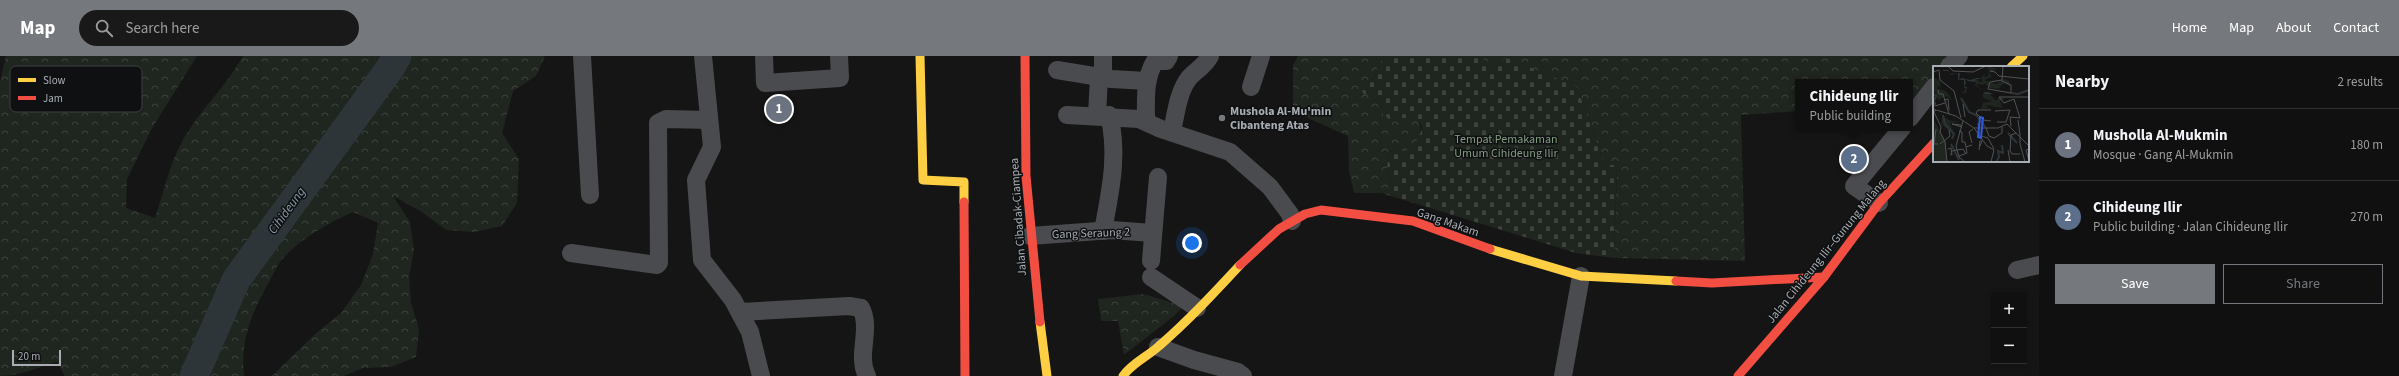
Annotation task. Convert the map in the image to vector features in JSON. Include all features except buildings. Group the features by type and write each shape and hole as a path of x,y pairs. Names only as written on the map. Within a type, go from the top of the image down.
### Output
{"main road":[{"path":"920,56 923,180 964,182 966,297 965,376"},
{"name":"Jalan Cibadak-Ciampea","path":"1025,56 1025,125 1030,236 1033,274 1047,376"},
{"path":"2012,66 2023,56"},
{"name":"Jalan Cihideung Ilir–Gunung Malang","path":"1738,376 1824,277 1879,202 1933,144"},
{"name":"Gang Makam","path":"1123,376 1128,369 1158,347 1194,306 1279,229 1304,214 1321,210 1413,221 1506,255 1581,276 1712,283 1824,277"}],"street":[{"path":"582,56 590,195"},
{"path":"703,56 712,147 696,180 702,260 733,300 740,312 750,332 761,376"},
{"path":"764,62 765,83 840,78 840,56"},
{"path":"1103,231 1112,182 1114,152 1103,115 1101,77 1104,56"},
{"path":"1146,121 1147,81 1155,62 1166,60 1169,56"},
{"path":"1172,131 1182,92 1189,79 1206,64 1210,56"},
{"path":"1251,88 1261,56"},
{"path":"1950,66 1959,56"},
{"path":"1057,70 1101,77 1147,81"},
{"path":"1913,114 1933,88"},
{"path":"1067,115 1103,115 1146,121 1230,152 1258,176 1281,201 1290,214 1292,221"},
{"path":"571,253 657,265 660,263 658,123 666,119 709,120"},
{"path":"1879,202 1854,186 1900,131"},
{"path":"1158,176 1152,232 1151,269 1194,306"},
{"name":"Gang Seraung 2","path":"1030,236 1103,231 1152,232"},
{"path":"2017,270 2039,265"},
{"path":"1563,376 1581,276"},
{"path":"740,312 849,306 861,308 865,315 864,356 867,376"},
{"path":"1158,347 1194,360 1238,372 1243,376"}],"green space":[{"path":"6,56 197,56 151,130 127,179 126,208 155,218 169,173 183,140 196,120 231,75 243,56 545,56 536,76 513,91 502,133 519,159 517,203 502,226 474,232 446,230 422,212 393,196 410,222 414,250 409,277 411,303 419,329 416,357 391,367 363,368 344,376 272,376 315,334 341,313 361,285 373,254 378,223 353,212 307,237 291,250 280,262 258,303 249,326 244,350 244,376 65,376 57,362 22,373 0,376 0,82"},
{"path":"1298,56 1384,56 1373,79 1363,82 1370,95 1383,99 1383,114 1417,116 1421,132 1416,144 1411,148 1405,151 1388,151 1387,171 1391,182 1387,191 1381,193 1354,193 1349,171 1348,136 1301,115 1293,108 1293,65"},
{"name":"Tempat Pemakaman Umum Cihideung Ilir","path":"1384,56 1476,56 1492,64 1507,58 1577,87 1605,165 1617,165 1614,258 1576,253 1381,193 1387,191 1391,182 1387,171 1388,151 1401,152 1411,148 1418,139 1422,127 1417,116 1390,120 1383,114 1383,99 1364,94 1360,89 1362,82 1373,79"},
{"path":"1476,56 1947,56 1941,66 1933,66 1933,78 1913,108 1913,79 1795,79 1795,111 1741,115 1745,261 1614,258 1617,166 1605,165 1577,87 1492,64"},
{"path":"1143,294 1184,306 1174,316 1124,355 1118,321 1101,321 1098,299"}],"waterway":[{"name":"Cihideung","path":"194,376 236,280 391,67 397,56"}],"traffic: slow":[{"path":"920,56 923,180 964,182 964,202"},
{"path":"2012,66 2023,56"},
{"path":"1490,249 1581,276 1676,281"},
{"path":"1123,376 1131,367 1154,350 1180,327 1240,265"},
{"path":"1040,322 1047,376"}],"traffic: jam":[{"path":"1025,56 1026,176 1040,322"},
{"path":"1738,376 1824,277 1879,203 1933,144"},
{"path":"964,202 965,376"},
{"path":"1240,265 1279,229 1305,214 1321,210 1413,221 1490,249"},
{"path":"1676,281 1712,283 1824,277"}],"place":[{"name":"Musholla Al-Mukmin","path":"779,109"},
{"name":"Mushola Al-Mu'min Cibanteng Atas","path":"1222,118"},
{"name":"Cihideung Ilir","path":"1854,159"}]}
